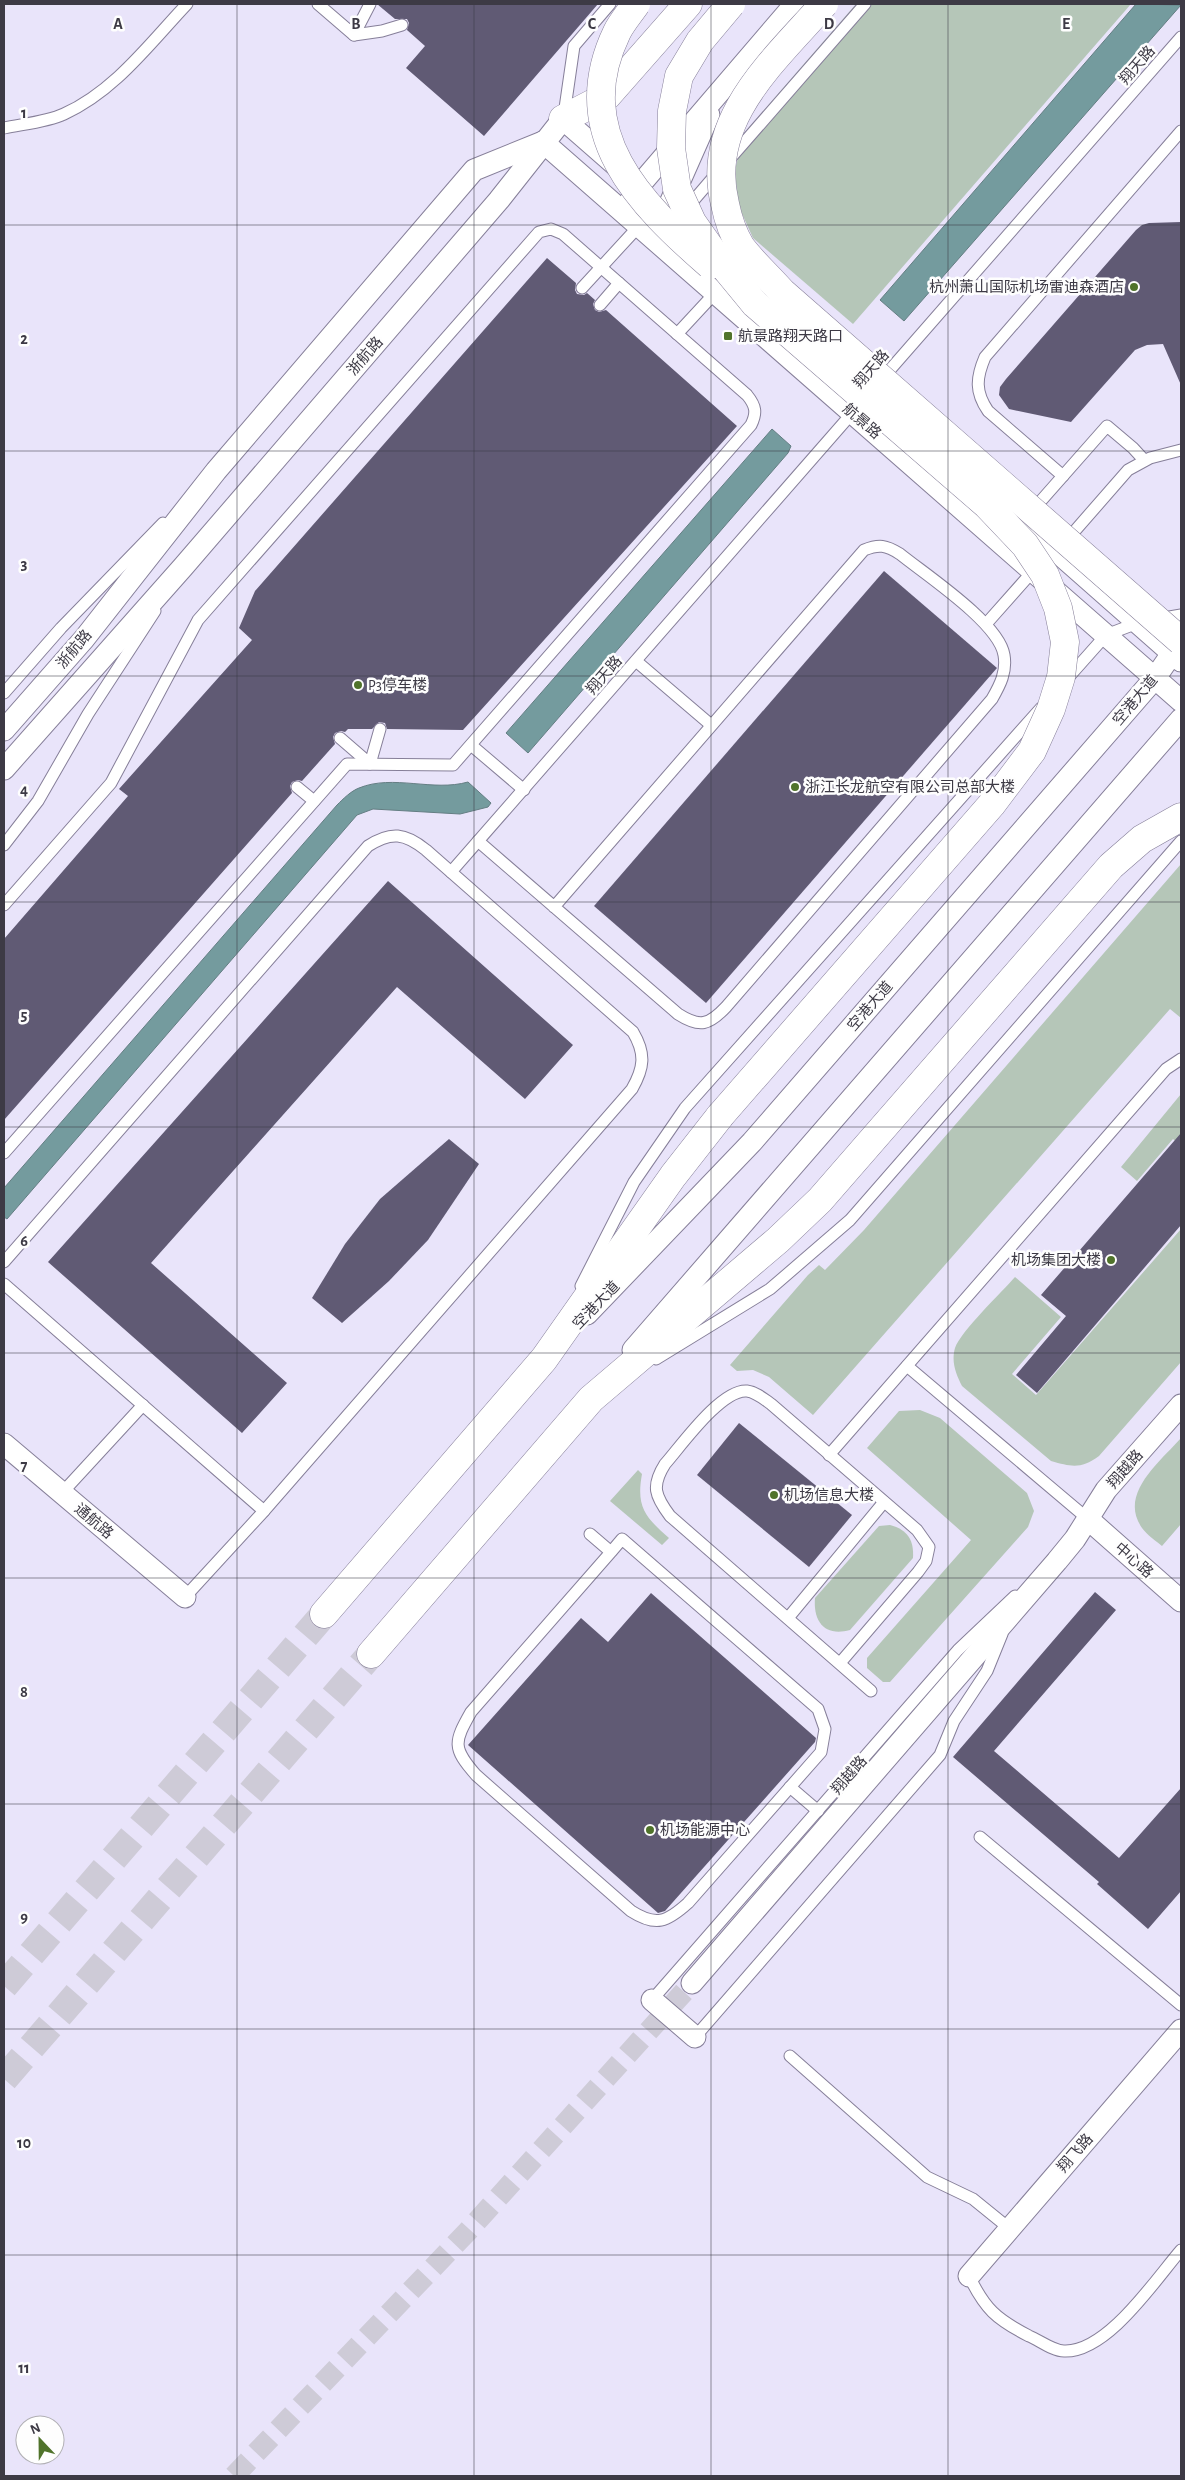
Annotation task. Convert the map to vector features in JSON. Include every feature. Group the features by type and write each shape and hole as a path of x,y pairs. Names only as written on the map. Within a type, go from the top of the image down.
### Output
{"main road":[{"path":"636,4 618,31 606,58 602,91 604,119 610,146 623,175 669,230 755,304"},
{"path":"563,119 663,4"},
{"path":"563,119 607,96 688,4"},
{"path":"731,4 700,40 679,76 672,111 670,148 677,189 692,222 718,260 755,304"},
{"path":"824,4 749,92 728,129 722,146 722,194 729,222 741,246 782,292 1179,649"},
{"name":"空港大道","path":"324,1614 544,1359 673,1176 720,1116 992,804 1032,751 1051,709 1061,677 1065,642 1058,608 1045,575 1026,546 987,505 755,304"},
{"path":"371,1654 590,1399 778,1240 820,1200 1111,866 1142,839 1181,817"}],"street":[{"path":"722,88 667,210 637,224 639,186 722,88 795,4"},
{"name":"浙航路","path":"4,769 183,567 499,200 563,119"},
{"name":"航景路","path":"563,119 1137,622 1179,649"},
{"name":"浙航路","path":"4,730 84,639 216,471 474,170 543,142"},
{"name":"航景路","path":"543,142 1181,701"},
{"name":"空港大道","path":"544,1359 752,1142 1156,678 1179,649"},
{"path":"590,1399 1181,719"},
{"name":"翔越路","path":"692,1983 1057,1561 1088,1519 1106,1490 1181,1405"},
{"name":"通航路","path":"4,1444 185,1597"},
{"name":"中心路","path":"1088,1519 1181,1601"},
{"path":"652,2000 695,2037"},
{"name":"翔飞路","path":"969,2276 1181,2030"}],"lane":[{"path":"4,128 62,115 94,98 119,76 187,4"},
{"path":"318,4 354,35 382,31 402,25"},
{"path":"354,35 370,4"},
{"path":"563,119 574,46 610,4"},
{"path":"667,210 684,211 864,4"},
{"name":"翔天路","path":"452,872 1181,37"},
{"path":"1063,476 988,411 981,400 977,385 978,373 985,358 1181,131"},
{"path":"582,288 637,224"},
{"path":"4,905 111,783 198,620 530,240 540,232 551,229 563,234 747,394 754,403 756,415 751,425 453,765 347,764 4,1153"},
{"path":"600,305 619,284"},
{"path":"677,334 715,293"},
{"path":"1022,522 1108,426 1144,460"},
{"path":"1057,552 1128,470 1144,460 1181,450"},
{"name":"浙航路","path":"4,693 60,628 216,471"},
{"path":"478,841 554,907 678,1014 690,1022 703,1024 716,1018 992,699 1004,676 1004,655 999,639 986,624 900,554 888,547 876,545 864,550 554,907"},
{"name":"浙航路","path":"4,845 38,802 88,714 183,567"},
{"path":"986,624 1033,571"},
{"path":"544,1359 634,1182 685,1108 1106,635 1137,622 1181,615"},
{"path":"636,661 711,725"},
{"path":"370,764 380,729"},
{"path":"340,738 370,764"},
{"path":"471,745 524,790"},
{"path":"298,786 314,801"},
{"path":"4,1262 368,846 383,837 399,835 415,840 633,1032 641,1045 643,1058 641,1072 625,1097 264,1511 185,1597"},
{"path":"590,1399 770,1289 850,1220 1181,841"},
{"path":"830,1455 1166,1069 1181,1059"},
{"path":"4,1284 264,1511"},
{"path":"907,1366 1088,1519"},
{"path":"840,1663 918,1572 929,1553 929,1547 922,1535 771,1404 747,1391 733,1394 721,1401 665,1464 658,1475 656,1489 661,1503 670,1516 872,1691"},
{"path":"61,1494 143,1405"},
{"path":"788,1618 884,1502"},
{"path":"590,1534 611,1552"},
{"path":"622,1539 818,1709 824,1729 821,1752 682,1908 661,1921 646,1921 631,1911 476,1775 460,1758 456,1745 459,1732 472,1712 611,1552 622,1539"},
{"name":"翔越路","path":"652,2000 958,1650 992,1616 1057,1561"},
{"name":"翔越路","path":"695,2037 940,1755 954,1721 987,1671 1008,1617"},
{"path":"790,1787 818,1811"},
{"path":"980,1836 1181,2005"},
{"path":"790,2056 927,2177 973,2199 1010,2230"},
{"path":"969,2276 982,2302 1006,2324 1061,2352 1079,2350 1099,2340 1125,2315 1181,2250"}],"shaded area":[{"path":"4,4 1181,4 1181,2476 4,2476"},
{"path":"856,4 1131,4 853,324 753,238 738,205 735,170 744,133"},
{"path":"1136,4 1181,5 904,321 880,300"},
{"path":"772,429 791,446 788,453 528,753 506,733"},
{"path":"468,782 491,803 488,807 460,814 373,809 357,815 7,1219 4,1217 4,1188 342,800 356,789 372,784 455,785"},
{"path":"1181,864 1181,1018 1170,1009 813,1415 769,1377 753,1370 737,1371 730,1365 808,1275 819,1265 825,1270 864,1230"},
{"path":"1181,1094 1181,1146 1173,1139 1137,1181 1121,1167"},
{"path":"1181,1229 1181,1362 1099,1456 1087,1463 1076,1466 1051,1461 962,1386 954,1363 955,1348 973,1322 1015,1277 1061,1317 1012,1374 1036,1395"},
{"path":"920,1410 940,1418 1027,1493 1034,1511 1028,1527 890,1682 883,1682 867,1668 867,1658 971,1540 867,1448 899,1411"},
{"path":"1181,1438 1181,1524 1162,1546 1142,1528 1136,1515 1135,1503 1138,1491 1145,1479"},
{"path":"638,1470 642,1474 640,1495 644,1510 654,1524 669,1538 662,1545 610,1501"},
{"path":"890,1525 901,1530 909,1537 913,1558 850,1630 834,1631 822,1626 816,1614 815,1598 879,1526"}],"building":[{"path":"377,4 598,4 484,136 406,68 425,46 407,30 409,23 407,19 395,19"},
{"name":"杭州萧山国际机场雷迪森酒店","path":"1181,222 1181,385 1163,344 1147,345 1135,350 1071,422 1009,409 999,395 1000,387 1136,230 1142,225 1149,223"},
{"name":"P3停车楼","path":"547,258 576,283 575,290 577,294 584,295 587,293 595,300 593,304 595,310 599,312 606,310 737,426 463,730 387,729 385,723 379,722 372,729 348,729 345,732 335,733 333,737 335,744 302,781 292,782 290,786 292,793 4,1120 4,939 128,796 119,789 252,640 239,628 255,591"},
{"name":"浙江长龙航空有限公司总部大楼","path":"884,571 997,668 706,1003 594,906"},
{"path":"388,881 573,1045 525,1099 397,987 151,1263 287,1383 242,1433 48,1262"},
{"name":"机场集团大楼","path":"1181,1133 1181,1225 1037,1393 1016,1375 1066,1316 1041,1295"},
{"path":"449,1139 479,1164 428,1240 389,1281 342,1323 312,1298 345,1244 380,1199"},
{"name":"机场信息大楼","path":"739,1423 852,1515 809,1567 697,1475"},
{"path":"1095,1592 1116,1610 994,1751 1119,1858 1181,1788 1181,1891 1148,1929 1097,1884 1099,1882 953,1757"},
{"name":"机场能源中心","path":"651,1593 816,1738 815,1742 665,1911 658,1913 468,1745 581,1618 608,1642"}],"tunnel":[{"path":"4,1986 324,1614"},
{"path":"4,2079 371,1654"},
{"path":"234,2476 468,2231 692,1983"}],"place":[{"name":"杭州萧山国际机场雷迪森酒店","path":"1134,287"},
{"name":"航景路翔天路口","path":"728,336"},
{"name":"P3停车楼","path":"358,685"},
{"name":"浙江长龙航空有限公司总部大楼","path":"795,787"},
{"name":"机场集团大楼","path":"1111,1260"},
{"name":"机场信息大楼","path":"774,1495"},
{"name":"机场能源中心","path":"650,1830"}]}
